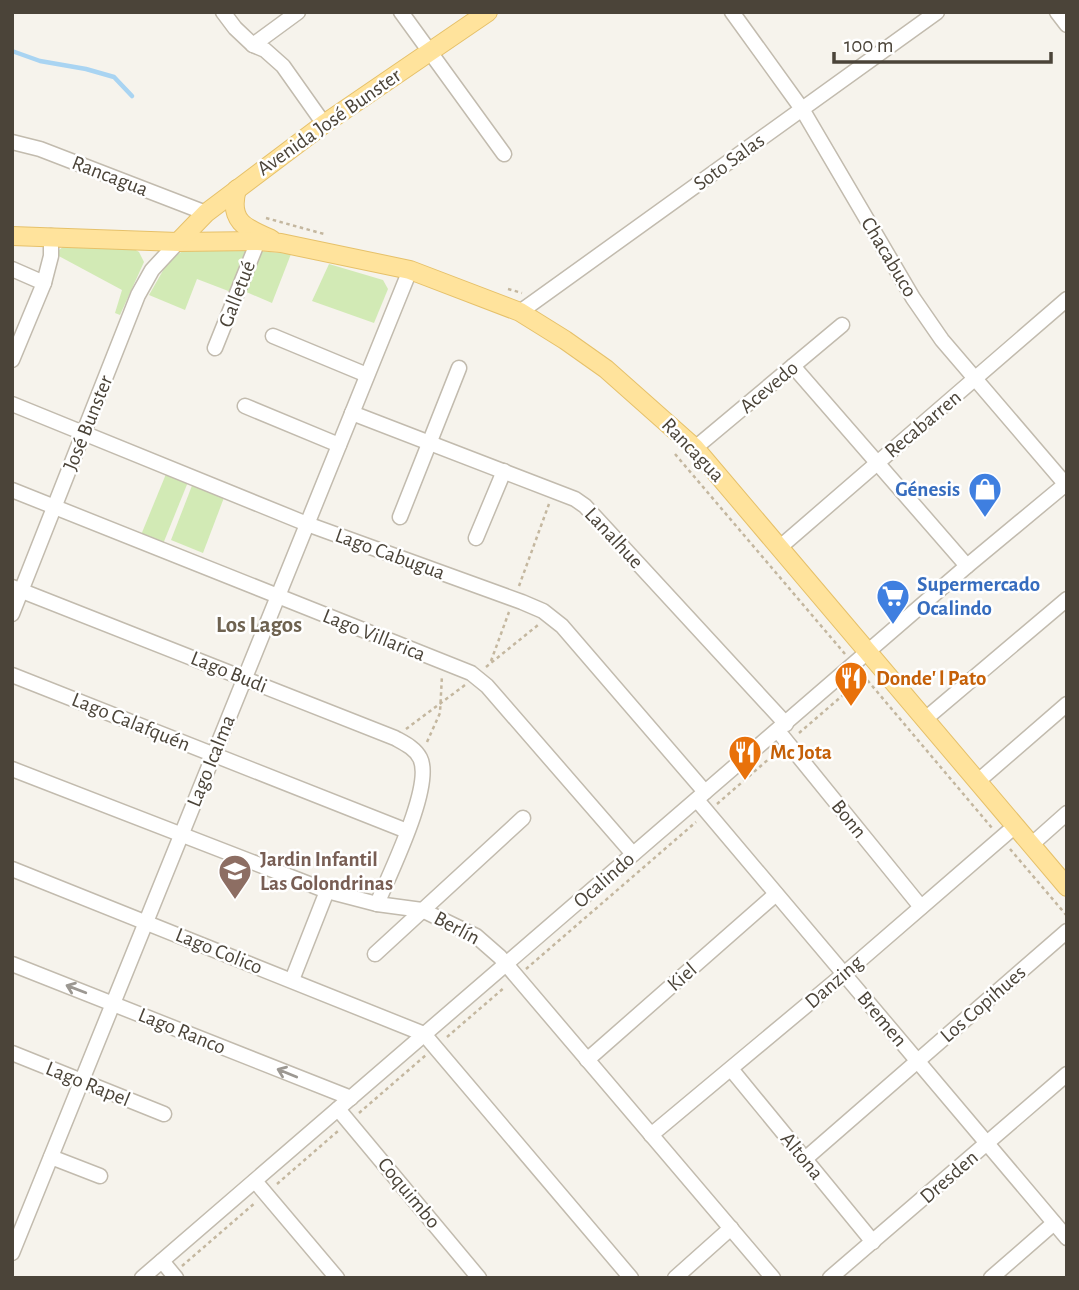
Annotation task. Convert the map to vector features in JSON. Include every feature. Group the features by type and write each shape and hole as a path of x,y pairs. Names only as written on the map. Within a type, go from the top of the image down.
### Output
{"main road":[{"name":"Avenida José Bunster","path":"178,242 206,213 237,189 479,15"},
{"path":"237,189 233,203 237,218 253,231 281,243"},
{"name":"Rancagua","path":"12,236 281,243 410,270 520,312 606,369 695,448 779,548 861,659 924,720 1067,887"}],"street":[{"path":"223,12 253,45 265,50 283,66 324,124"},
{"path":"253,45 298,12"},
{"path":"401,12 503,155"},
{"name":"Chacabuco","path":"732,12 802,109 913,298 942,340 1066,485"},
{"name":"Soto Salas","path":"520,312 937,12"},
{"path":"1058,12 1067,25"},
{"name":"Rancagua","path":"12,142 40,149 206,213"},
{"path":"12,360 44,283 51,256 51,236"},
{"name":"Galletué","path":"215,348 258,241"},
{"name":"José Bunster","path":"12,614 17,588 55,507 144,282 178,242"},
{"path":"12,269 44,283"},
{"name":"Lago Icalma","path":"12,1253 410,270"},
{"name":"Recabarren","path":"779,548 1067,299"},
{"name":"Acevedo","path":"695,448 842,325"},
{"path":"273,336 367,375"},
{"path":"793,366 967,566"},
{"path":"400,517 459,368"},
{"name":"Lago Cabugua","path":"12,404 307,524 514,599 548,616 562,626 701,796"},
{"path":"245,406 338,445"},
{"name":"Lanalhue","path":"352,412 575,499 585,506 782,727"},
{"path":"476,538 503,471"},
{"name":"Ocalindo","path":"142,1278 967,566 1066,485"},
{"name":"Lago Villarica","path":"12,490 475,676 487,686 633,855"},
{"name":"Lago Budi","path":"17,588 395,738 420,758"},
{"path":"924,720 1067,599"},
{"name":"Lago Calafquén","path":"12,675 407,831"},
{"path":"977,782 1067,704"},
{"name":"Bonn","path":"782,727 921,907"},
{"path":"377,904 418,804 424,779 420,758"},
{"name":"Berlín","path":"12,769 327,891 377,904 422,910 476,936 493,949 773,1278"},
{"name":"Bremen","path":"701,796 776,894 1067,1238"},
{"path":"1031,845 1067,813"},
{"path":"375,954 523,818"},
{"name":"Danzing","path":"651,1135 844,974 1015,826"},
{"name":"Lago Colico","path":"12,869 425,1034"},
{"path":"292,980 327,891"},
{"name":"Kiel","path":"587,1060 776,894"},
{"name":"Los Copihues","path":"805,1159 1067,931"},
{"name":"Lago Ranco","path":"12,964 351,1098"},
{"path":"425,1034 631,1278"},
{"name":"Lago Rapel","path":"14,1059 82,1081 164,1114"},
{"name":"Altona","path":"731,1069 873,1242"},
{"name":"Dresden","path":"830,1278 1067,1074"},
{"name":"Coquimbo","path":"338,1109 479,1278"},
{"path":"51,1157 100,1176"},
{"path":"255,1181 337,1278"},
{"path":"991,1278 1054,1223"},
{"path":"675,1278 731,1228"},
{"path":"162,1261 176,1278"}],"path":[{"path":"262,217 326,235"},
{"path":"507,289 538,300"},
{"path":"667,446 861,659 1001,838 1067,916"},
{"path":"548,616 490,664 554,491"},
{"path":"420,758 440,713 443,662"},
{"path":"395,738 475,676"}],"green space":[{"path":"67,243 126,244 139,252 144,262 120,315 115,313 122,290 55,254"},
{"path":"189,247 250,247 231,292 197,279 185,310 149,295 169,260"},
{"path":"260,251 291,254 272,303 244,291"},
{"path":"329,264 383,280 388,289 374,323 312,301"},
{"path":"166,474 188,482 163,544 141,535"},
{"path":"193,483 225,495 203,553 171,540"}],"waterway":[{"path":"12,51 40,61 114,77 132,96"}],"place":[{"name":"Génesis","path":"985,519"},
{"name":"Supermercado Ocalindo","path":"893,626"},
{"name":"Donde' l Pato","path":"851,708"},
{"name":"Mc Jota","path":"745,782"},
{"name":"Jardin Infantil Las Golondrinas","path":"235,901"}],"district":[{"name":"Los Lagos","path":"259,625"}]}
